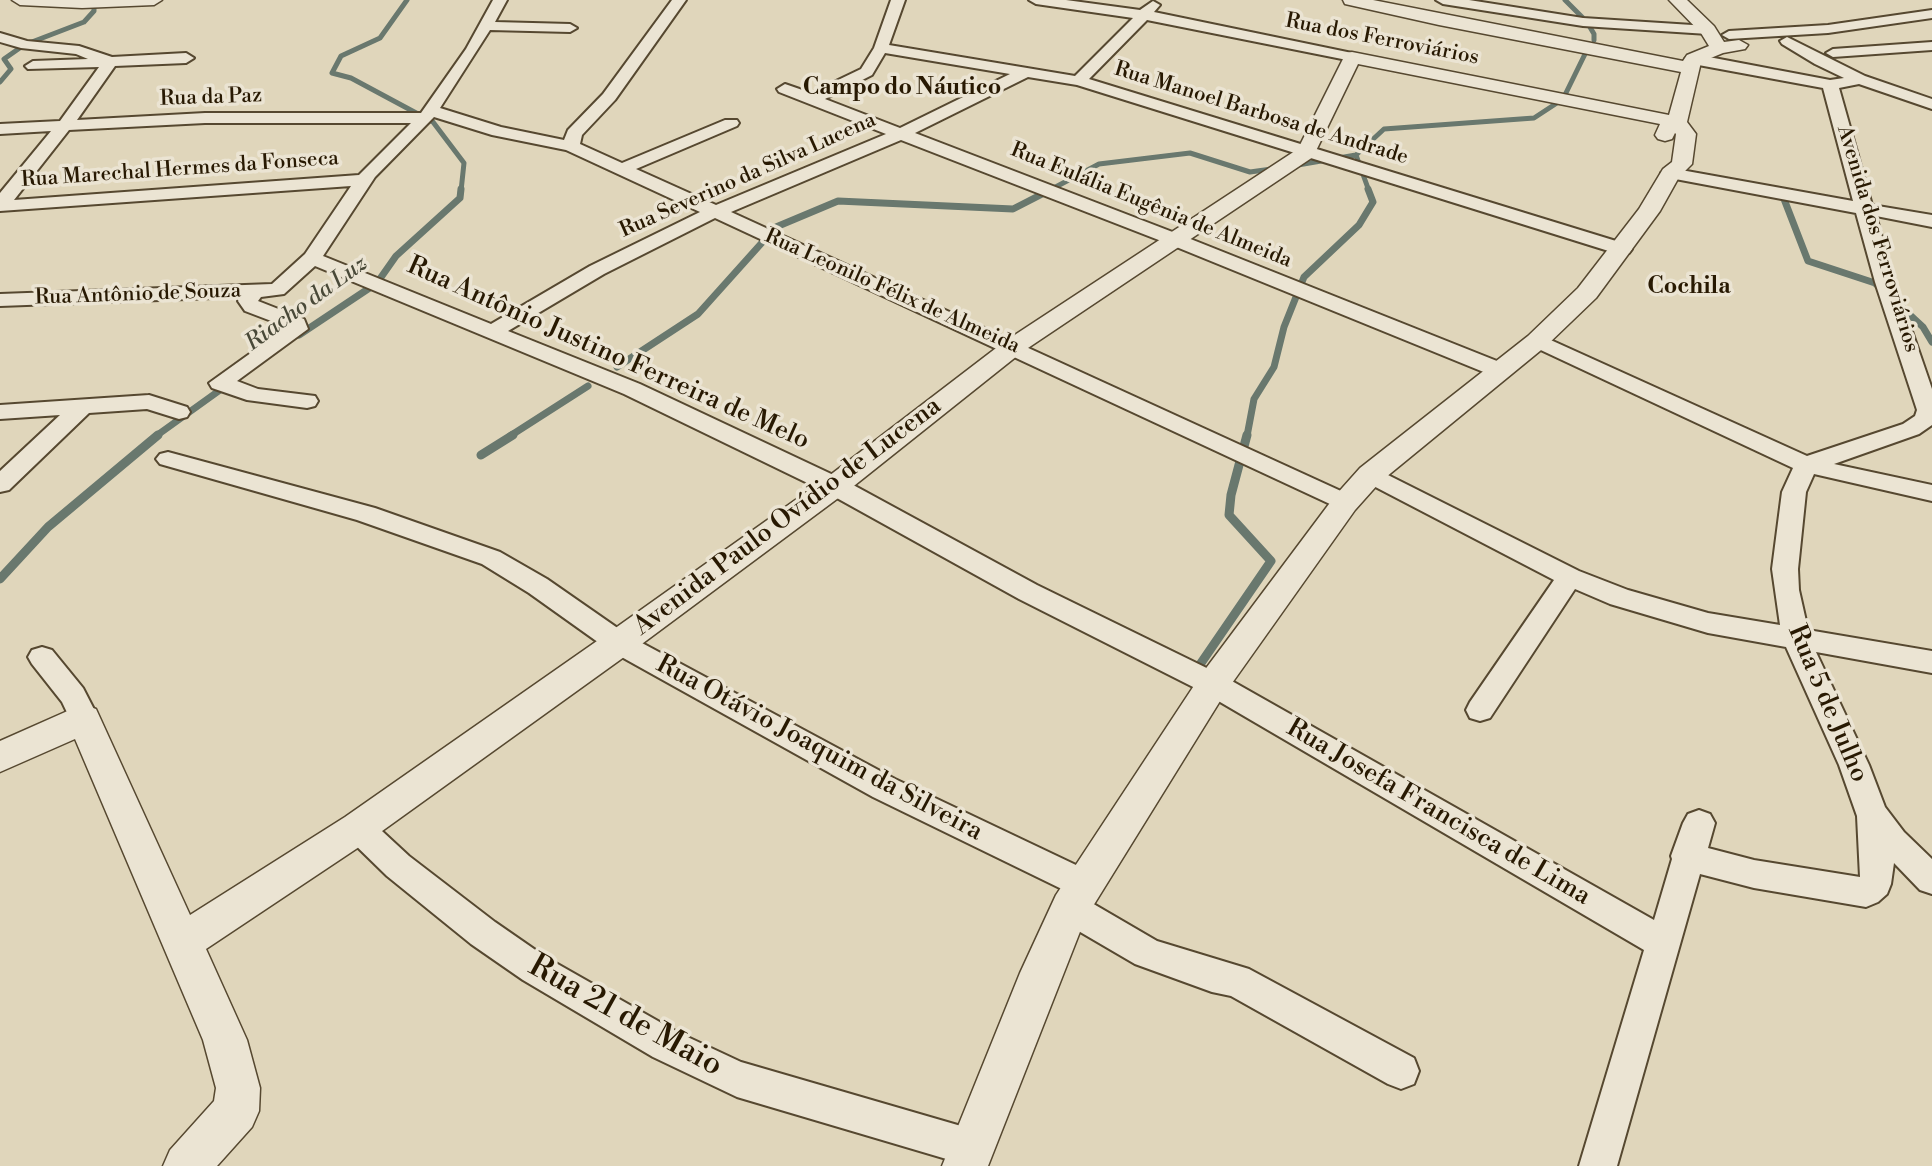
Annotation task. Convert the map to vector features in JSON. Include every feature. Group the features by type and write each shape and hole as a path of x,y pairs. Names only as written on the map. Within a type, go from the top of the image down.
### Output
{"street":[{"path":"20,0 82,3 154,0"},
{"path":"312,258 364,180 427,114 487,26 500,0"},
{"path":"571,146 574,134 609,97 679,0"},
{"path":"812,99 867,72 881,48 898,0"},
{"name":"Rua dos Ferroviários","path":"1036,0 1145,15 1677,122"},
{"path":"1079,81 1145,15 1156,0"},
{"path":"1351,0 1439,20 1691,64 1830,85 1860,79"},
{"path":"1443,0 1583,22 1708,30"},
{"path":"1677,0 1708,30 1730,42 1787,41 1932,26"},
{"path":"1696,0 1730,42"},
{"path":"968,1157 1077,896 1213,684 1345,503 1370,475 1537,341 1587,293 1622,249 1649,211 1670,173 1682,164 1686,134 1677,122 1691,64 1730,42 1932,14"},
{"path":"487,26 570,28"},
{"path":"1900,31 1932,43"},
{"path":"0,37 26,45 79,50 110,62"},
{"path":"1787,41 1820,61 1860,79 1931,103"},
{"path":"1833,53 1932,43"},
{"name":"Rua Manoel Barbosa de Andrade","path":"881,48 1079,81 1622,249"},
{"path":"1306,153 1352,57"},
{"path":"33,66 186,58"},
{"path":"0,206 65,125 110,62"},
{"name":"Rua Severino da Silva Lucena","path":"493,331 597,270 717,213 903,132 1026,72"},
{"name":"Avenida dos Ferroviários","path":"1806,465 1911,429 1925,419 1929,398 1885,282 1830,85"},
{"name":"Rua Eulália Eugênia de Almeida","path":"785,89 903,132 1499,370"},
{"name":"Rua Leonilo Félix de Almeida","path":"427,114 571,146 1013,347 1345,503"},
{"name":"Rua da Paz","path":"0,129 205,118 427,114"},
{"path":"622,169 731,123"},
{"name":"Avenida Paulo Ovídio de Lucena","path":"183,942 358,828 619,643 835,486 1013,347 1306,153"},
{"path":"1670,173 1932,221"},
{"name":"Rua Marechal Hermes da Fonseca","path":"0,206 364,180"},
{"name":"Rua Antônio de Souza","path":"0,300 277,290 312,258"},
{"name":"Rua Antônio Justino Ferreira de Melo","path":"312,258 632,389 835,486 1028,592 1213,684"},
{"path":"253,292 248,301 252,307 297,323 298,329 220,383 255,396 307,401"},
{"path":"1537,341 1806,465 1932,493"},
{"path":"0,412 149,402 179,412"},
{"path":"0,484 83,406"},
{"name":"Rua Otávio Joaquim da Silveira","path":"168,458 355,511 491,558 538,586 619,643 1077,896 1147,953 1212,976 1237,981 1401,1071"},
{"name":"Rua 5 de Julho","path":"1806,465 1794,492 1785,569 1789,610 1796,639 1854,765 1872,814 1893,842 1932,880"},
{"path":"1370,475 1570,577 1619,597 1708,623 1932,662"},
{"path":"1480,710 1570,577"},
{"path":"42,657 73,696 84,719 225,1040 239,1099 231,1118 186,1166"},
{"name":"Rua Josefa Francisca de Lima","path":"1213,684 1663,943"},
{"path":"0,757 84,719"},
{"path":"1688,856 1754,874 1866,892 1875,884 1878,870 1872,814"},
{"path":"1598,1166 1699,823"},
{"name":"Rua 21 de Maio","path":"358,828 398,866 484,933 536,969 666,1045 737,1079 968,1157"}],"waterway":[{"name":"Riacho da Luz","path":"407,0 380,38 341,56 332,73 351,78 433,122 464,163 461,191"},
{"path":"1565,0 1587,22 1594,34 1594,40"},
{"path":"0,82 11,69 4,59 24,45 84,22 94,11 94,6"},
{"path":"1356,155 1384,129 1534,118 1563,99 1586,52"},
{"path":"1048,191 1099,164 1190,153 1250,172 1279,168"},
{"path":"1292,166 1356,155"},
{"path":"1356,155 1369,191"},
{"name":"Riacho da Luz","path":"299,335 377,283 396,256 460,198 461,189"},
{"path":"617,367 698,314 776,227 838,201 1013,209 1052,189"},
{"path":"1247,436 1254,399 1274,367 1284,327 1304,277 1359,225 1373,202 1368,189"},
{"path":"1784,199 1808,261 1875,283 1883,290"},
{"path":"1896,302 1923,327 1932,342"},
{"name":"Riacho da Luz","path":"156,436 227,385"},
{"path":"510,436 588,386"},
{"name":"Riacho da Luz","path":"0,579 48,527 158,435"},
{"path":"481,455 513,435"},
{"path":"1199,666 1271,561 1229,515 1231,495 1247,435"}],"district":[{"name":"Campo do Náutico","path":"902,88"},
{"name":"Cochila","path":"1689,287"}]}
